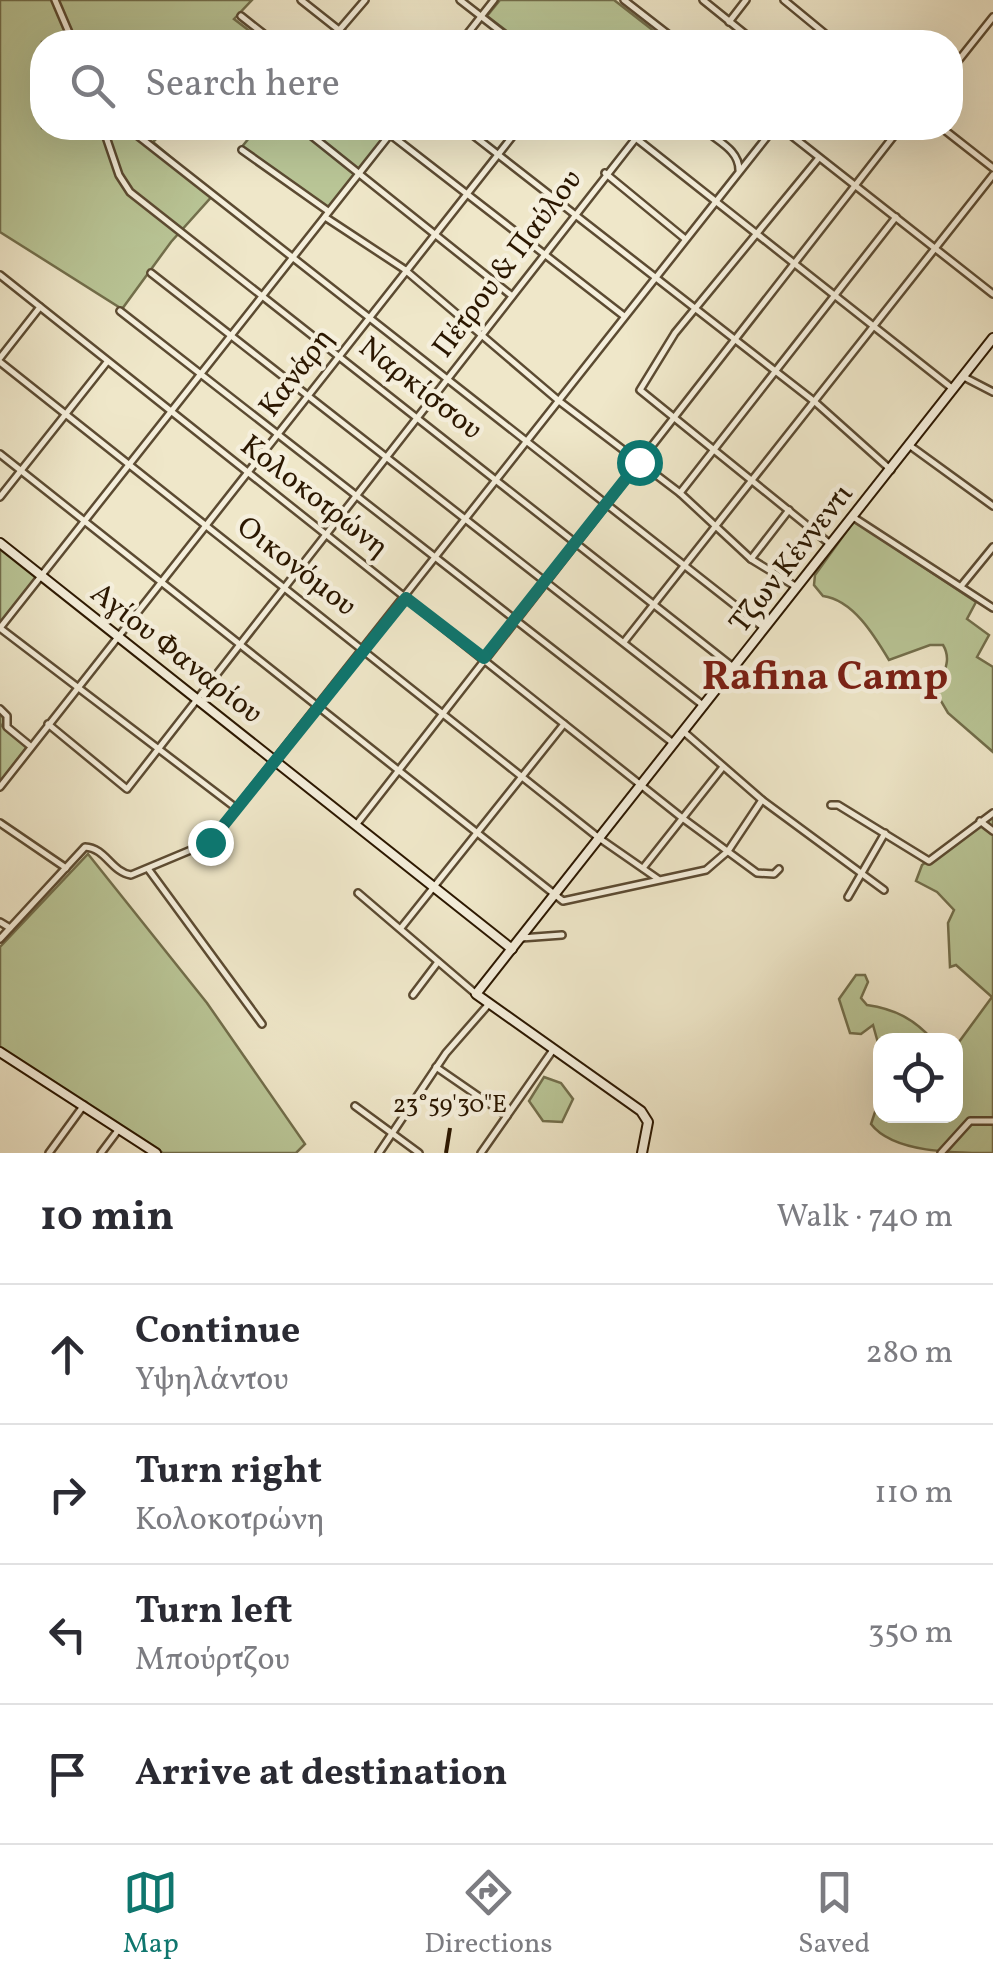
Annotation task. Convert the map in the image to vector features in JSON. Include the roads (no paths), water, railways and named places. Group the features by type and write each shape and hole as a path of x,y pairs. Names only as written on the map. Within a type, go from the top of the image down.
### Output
{"street":[{"path":"55,0 68,30"},
{"path":"300,0 337,30"},
{"path":"339,30 364,0"},
{"path":"460,0 499,30"},
{"path":"470,30 494,0"},
{"path":"624,0 663,30"},
{"path":"703,0 739,30"},
{"path":"729,22 746,0"},
{"path":"784,0 820,30"},
{"path":"240,16 258,30"},
{"path":"963,54 993,16"},
{"name":"Ναρκίσσου","path":"106,140 130,192 577,540 735,669"},
{"path":"144,140 452,378 764,628"},
{"path":"318,140 512,296"},
{"path":"236,808 0,628 385,140"},
{"path":"403,140 542,255 624,316"},
{"path":"479,140 815,402 890,470"},
{"name":"Κανάρη","path":"0,787 29,745 280,435 369,314 508,140"},
{"name":"Πέτρου & Παύλου","path":"48,724 127,789 155,748 452,378 572,215 634,140"},
{"path":"638,140 954,388"},
{"path":"716,140 739,161 739,173"},
{"path":"0,939 85,847 92,847 123,874 149,870 208,843 406,598 434,556 765,140"},
{"path":"796,140 993,294"},
{"path":"356,825 891,140"},
{"path":"624,642 993,171 956,140"},
{"path":"242,150 404,269 559,401 680,493 751,559 795,586"},
{"path":"818,159 656,359 640,390 830,544"},
{"path":"606,173 684,238"},
{"path":"680,493 896,217"},
{"path":"151,273 705,707"},
{"name":"Κολοκοτρώνη","path":"0,275 682,817 758,874 779,870"},
{"path":"0,360 40,307"},
{"path":"120,310 674,744"},
{"name":"Τζων Κέννεντι","path":"476,994 993,338"},
{"name":"Οικονόμου","path":"0,360 599,838 658,879"},
{"path":"0,497 107,362"},
{"path":"964,377 993,392"},
{"path":"909,445 993,506"},
{"path":"0,454 566,902 706,870 728,851 762,800"},
{"path":"751,559 788,510"},
{"path":"854,517 993,608"},
{"name":"Αγίου Φαναρίου","path":"0,543 512,950"},
{"path":"962,585 993,547"},
{"path":"0,709 7,716 7,727 29,745"},
{"path":"401,928 565,723"},
{"path":"684,732 762,800 884,890"},
{"path":"643,868 722,766"},
{"path":"831,805 838,805 929,860 993,813"},
{"path":"980,821 993,831"},
{"path":"0,823 66,868"},
{"path":"848,897 885,833"},
{"path":"149,870 262,1024"},
{"path":"358,893 488,1004 641,1112 648,1122 642,1153"},
{"path":"0,922 10,928"},
{"path":"521,938 562,935"},
{"path":"412,995 438,962"},
{"path":"379,1153 436,1067 488,1004"},
{"path":"481,1153 555,1048"},
{"path":"0,1052 153,1152"},
{"path":"436,1067 507,1116"},
{"path":"48,1153 84,1106"},
{"path":"354,1106 418,1153"},
{"path":"941,1153 970,1121 993,1122"},
{"path":"101,1153 118,1129"}],"district":[{"name":"Rafina Camp","path":"825,679"}]}
